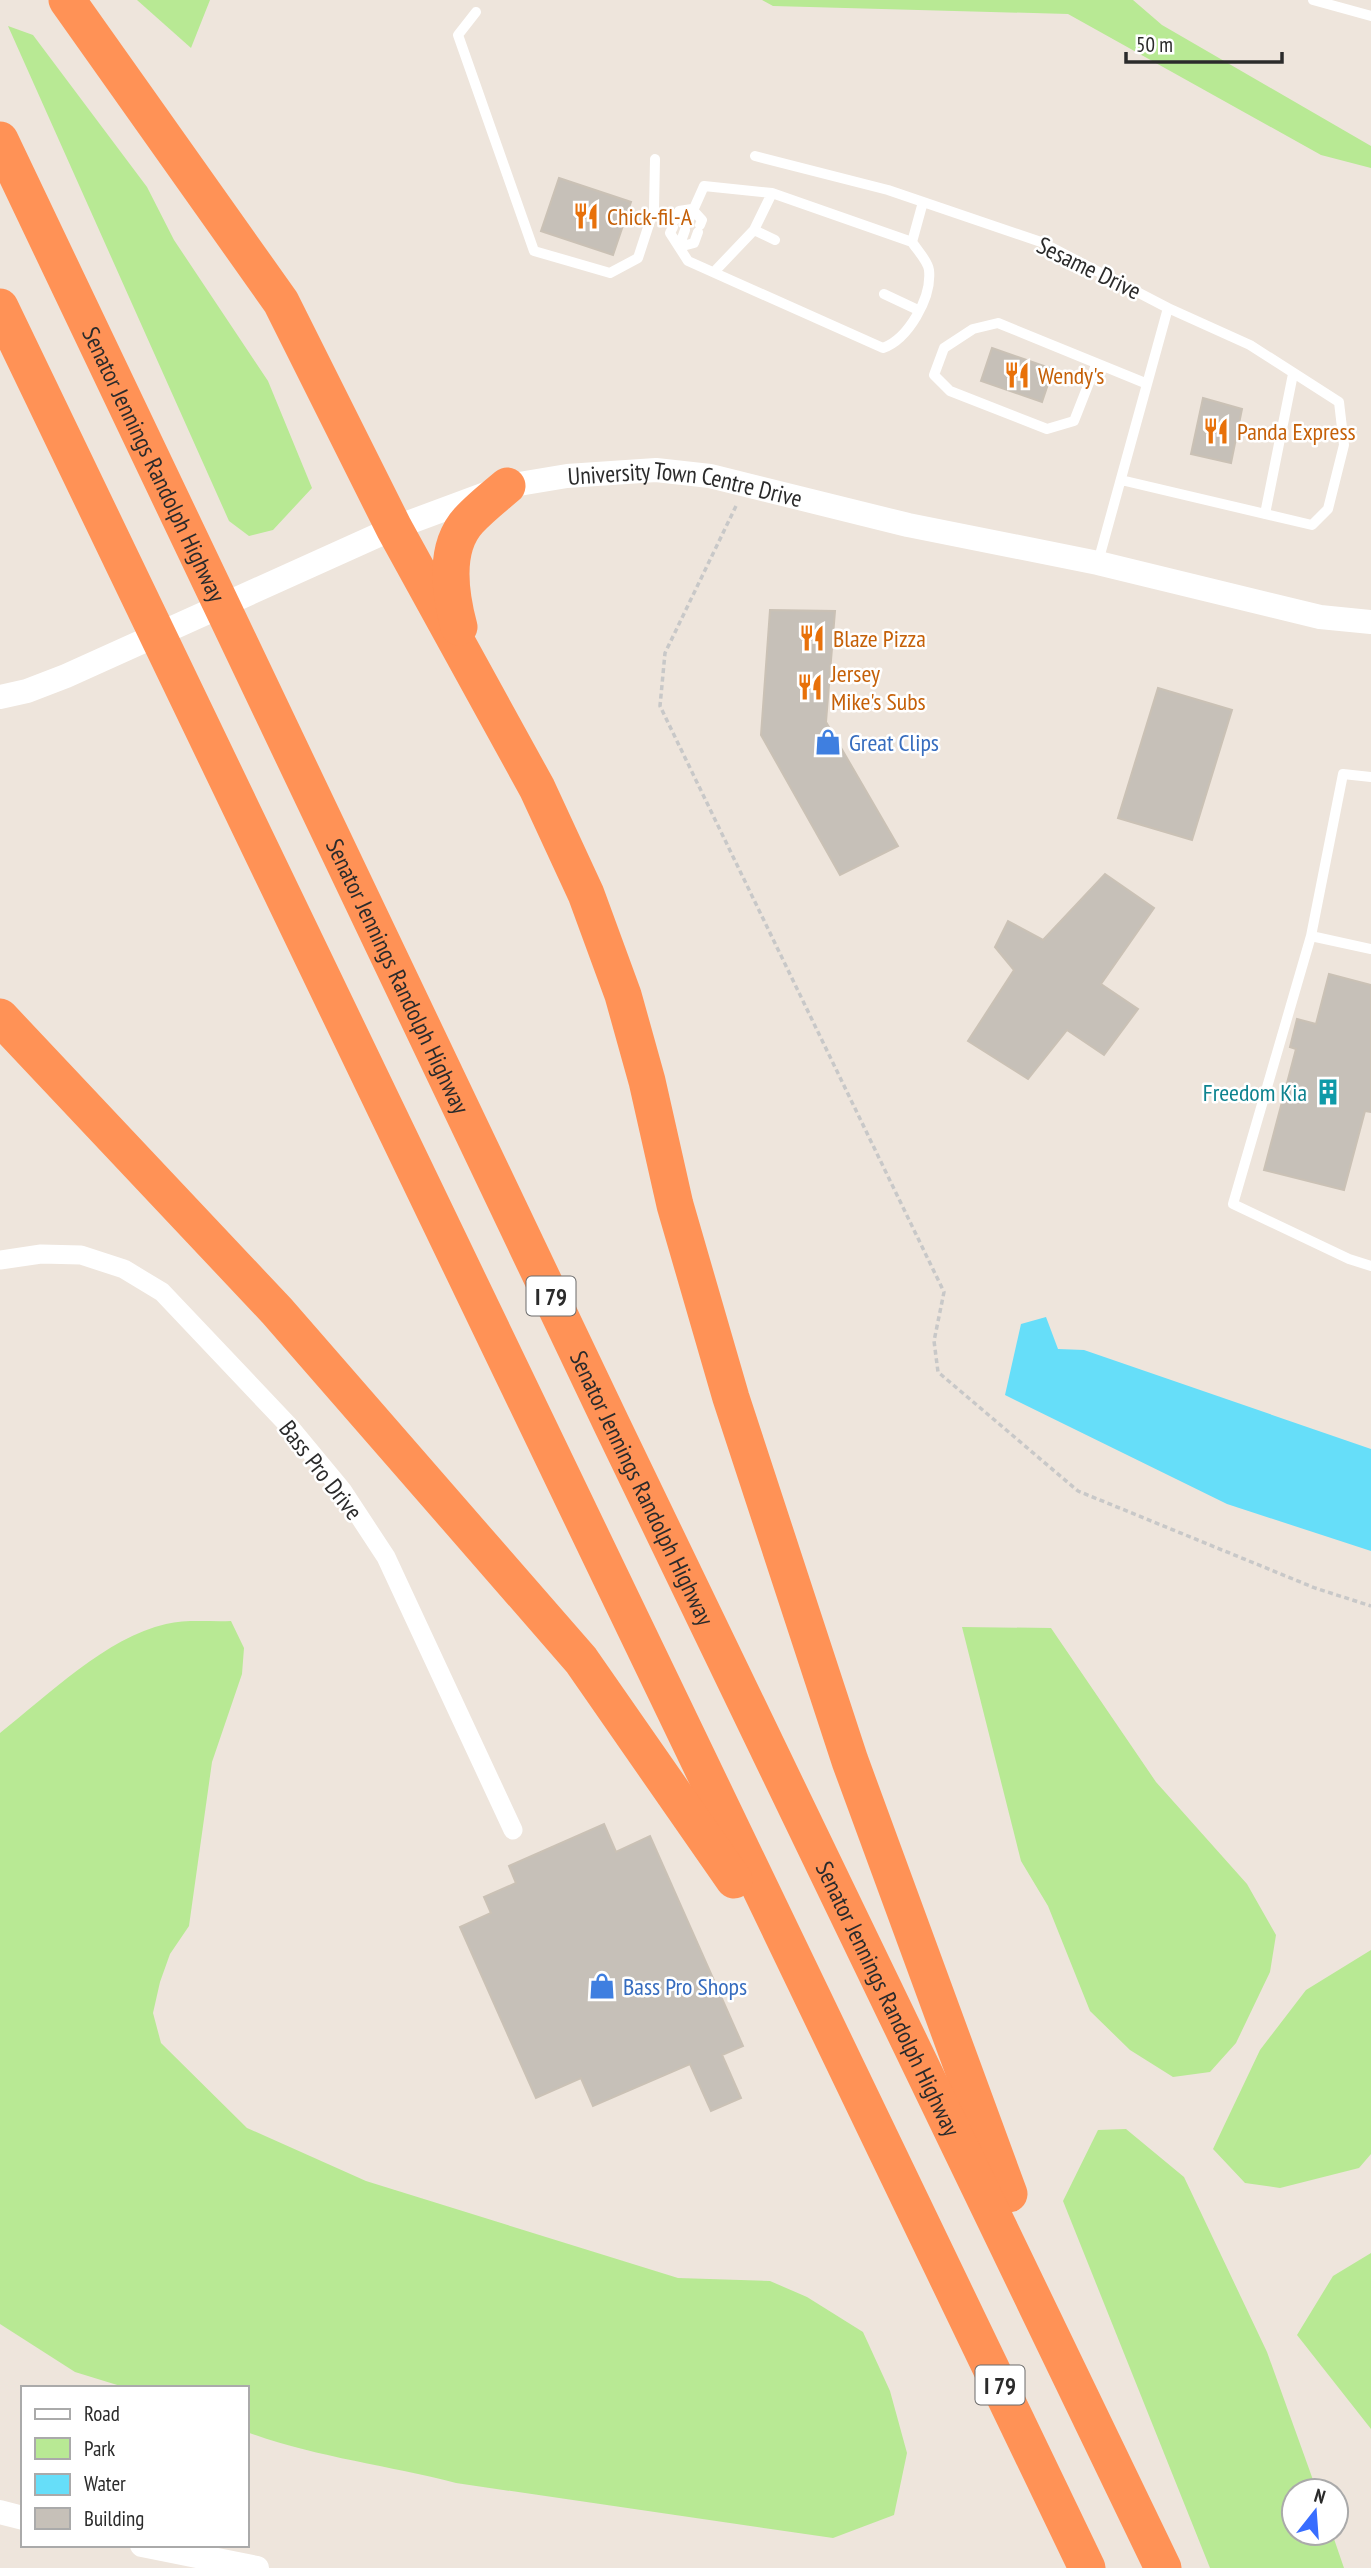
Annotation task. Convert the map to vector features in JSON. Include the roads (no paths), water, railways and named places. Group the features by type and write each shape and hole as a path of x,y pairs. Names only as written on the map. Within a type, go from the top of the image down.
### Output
{"highway":[{"path":"67,0 281,302 394,528 537,788 586,894 644,1068 675,1205 731,1398 850,1760 992,2153 1108,2450"},
{"name":"Senator Jennings Randolph Highway","path":"0,140 612,1425 1163,2568"},
{"name":"I 79","path":"0,307 713,1792 914,2202 1087,2568"},
{"path":"469,665 450,595 453,551 467,522 507,486"},
{"path":"0,1017 277,1311 581,1660 727,1867 809,2023 914,2202"}],"street":[{"name":"University Town Centre Drive","path":"0,697 27,691 66,676 394,528 507,486 567,476 656,470 710,476 908,525 1098,562 1320,617 1371,622"},
{"name":"University Town Centre Drive","path":"0,713 27,691"},
{"name":"Bass Pro Drive","path":"0,1260 41,1254 80,1255 124,1269 162,1292 289,1426 342,1490 386,1557 513,1830"},
{"path":"0,2512 21,2517"},
{"path":"152,2547 257,2568"}],"lane":[{"path":"1313,0 1371,16"},
{"path":"476,12 458,35 534,251 610,272 638,258 654,209 655,159"},
{"name":"Sesame Drive","path":"755,156 923,202 1041,242 1168,308 1145,383 1098,562"},
{"path":"679,247 692,209 704,186 772,193 912,242 929,267 929,286 906,334 895,344 883,348 864,342 688,261 679,247 670,233 679,211 692,209"},
{"path":"714,272 754,230 772,193"},
{"path":"912,242 923,202"},
{"path":"679,247 694,243 699,229 702,220 692,209"},
{"path":"754,230 775,240"},
{"path":"884,294 918,310"},
{"path":"1121,480 1312,525 1328,509 1344,445 1339,402 1250,345 1168,308"},
{"path":"1096,365 1074,421 1047,429 950,391 934,375 944,348 973,329 998,323 1145,383"},
{"path":"1265,514 1293,374"},
{"path":"1371,777 1343,774 1311,936 1233,1204 1349,1259 1371,1266"},
{"path":"1311,936 1371,949"}],"water":[{"path":"1046,1317 1058,1349 1084,1350 1371,1449 1371,1551 1227,1504 1005,1395 1021,1324"}],"place":[{"name":"Chick-fil-A","path":"586,216"},
{"name":"Wendy's","path":"1017,375"},
{"name":"Panda Express","path":"1216,431"},
{"name":"Blaze Pizza","path":"812,638"},
{"name":"Jersey Mike's Subs","path":"810,687"},
{"name":"Great Clips","path":"828,742"},
{"name":"Freedom Kia","path":"1328,1092"},
{"name":"Bass Pro Shops","path":"602,1986"}]}
